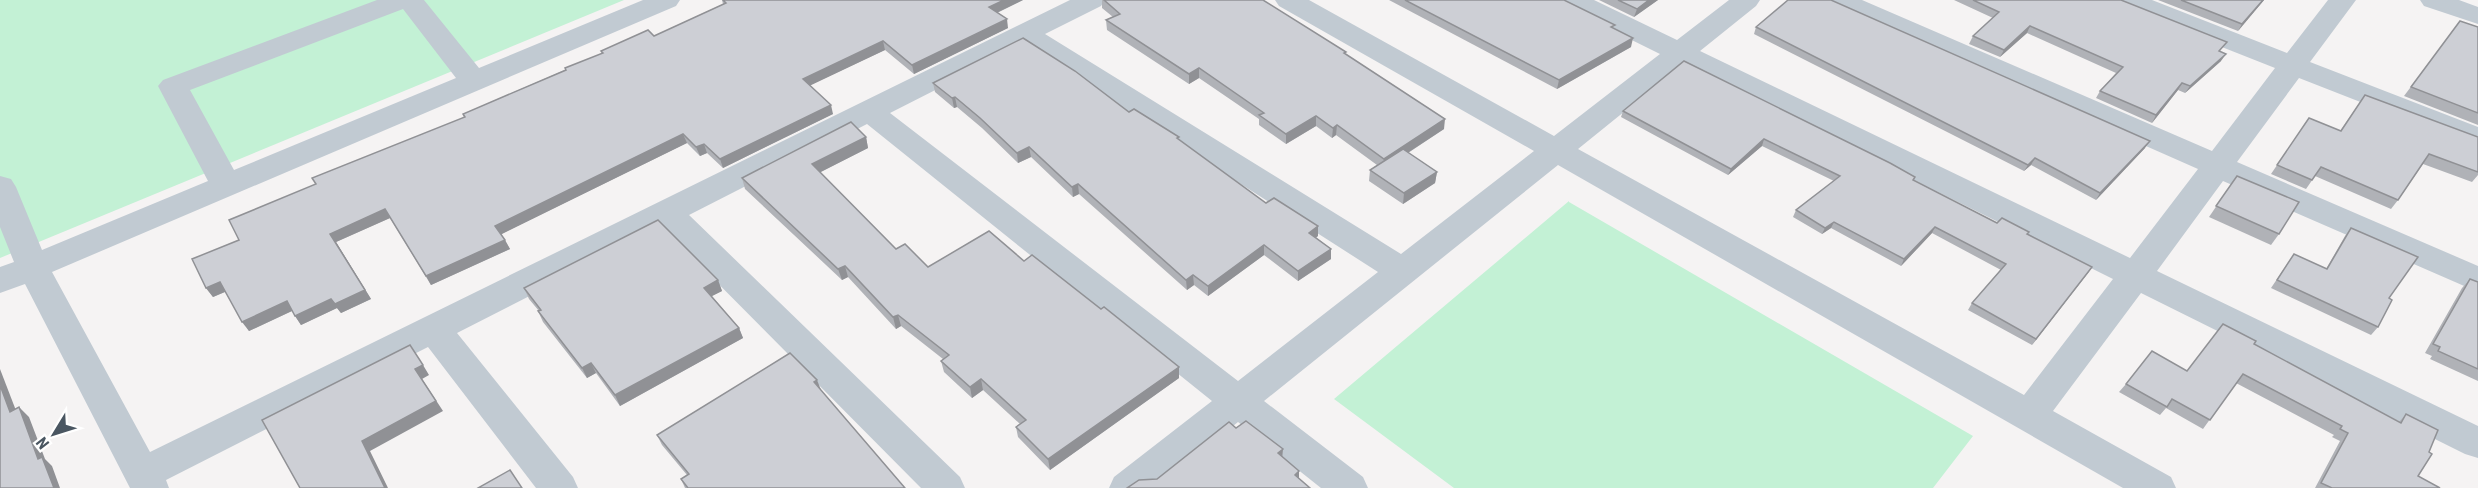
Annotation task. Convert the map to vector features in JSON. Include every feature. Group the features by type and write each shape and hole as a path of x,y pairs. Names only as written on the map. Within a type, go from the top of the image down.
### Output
{"street":[{"path":"226,186 173,86 402,0"},
{"path":"410,0 474,81"},
{"path":"0,281 666,0"},
{"path":"0,187 33,268 146,481 433,328 1091,0"},
{"path":"1289,0 2157,488"},
{"path":"1573,0 2478,443"},
{"path":"1128,488 1558,151 1746,0"},
{"path":"1839,0 2478,280"},
{"path":"2128,0 2478,138"},
{"path":"2029,416 2342,0"},
{"path":"2434,0 2478,16"},
{"path":"1025,33 1404,272"},
{"path":"869,111 1349,488"},
{"path":"667,212 946,488"},
{"path":"433,328 559,488"}],"green space":[{"path":"0,0 624,0 0,258"},
{"path":"1569,201 1973,436 1933,488 1454,488 1334,399"}],"building":[{"path":"723,0 1004,0 989,7 1007,19 912,65 883,41 803,79 831,105 720,159 704,144 696,147 683,134 495,226 505,240 426,276 385,209 330,234 365,290 335,304 331,299 295,316 287,301 242,322 220,282 206,288 192,259 239,240 229,220 316,184 312,178 465,117 463,114 566,70 565,68 603,53 601,51 648,30 654,36 726,3"},
{"path":"1104,0 1263,0 1346,52 1344,53 1445,119 1384,159 1337,125 1333,128 1316,116 1286,134 1259,115 1264,113 1199,68 1189,74 1106,20 1120,14"},
{"path":"1405,0 1564,0 1615,25 1611,27 1633,38 1559,80"},
{"path":"1618,0 1649,0 1637,9"},
{"path":"1788,0 1831,0 2150,141 2100,193 2035,158 2028,165 1756,27"},
{"path":"1973,0 2121,0 2227,42 2219,51 2226,54 2190,86 2182,83 2156,115 2100,91 2123,67 2030,26 2004,50 1973,36 1999,12"},
{"path":"2181,0 2263,0 2242,24"},
{"path":"2460,21 2478,27 2478,113 2411,87"},
{"path":"1023,38 1075,71 1129,112 1134,109 1179,137 1177,138 1266,203 1274,198 1318,226 1309,233 1331,249 1298,271 1264,245 1208,286 1193,275 1186,280 1078,184 1072,187 1029,147 1017,153 955,97 952,98 933,83"},
{"path":"1684,61 1890,163 1915,177 1913,180 1997,223 2002,218 2029,232 2027,234 2092,267 2036,339 1972,303 2006,264 1935,227 1904,259 1834,222 1825,228 1796,210 1840,176 1764,139 1731,169 1623,111"},
{"path":"2365,95 2478,137 2478,172 2429,154 2398,200 2321,167 2312,180 2277,165 2309,118 2341,131"},
{"path":"851,122 866,137 812,164 896,249 905,244 928,267 989,231 1024,261 1032,255 1101,309 1104,307 1179,367 1048,459 1016,427 1026,420 981,379 970,387 941,361 949,355 898,315 893,317 845,266 838,269 742,178"},
{"path":"1403,149 1437,172 1404,193 1370,170"},
{"path":"2237,176 2299,202 2279,234 2216,206"},
{"path":"658,220 718,280 704,288 739,328 615,395 591,363 582,368 538,311 541,310 524,288"},
{"path":"2351,228 2418,257 2389,298 2392,300 2378,327 2277,280 2294,254 2327,269"},
{"path":"2470,279 2478,282 2478,369 2438,351 2440,347 2433,344"},
{"path":"2223,324 2256,341 2254,344 2401,423 2406,414 2438,430 2429,452 2432,454 2418,476 2440,488 2332,488 2321,483 2348,433 2340,429 2342,426 2243,374 2210,420 2172,399 2167,407 2126,384 2152,351 2187,371"},
{"path":"410,345 423,365 415,369 436,401 362,441 385,488 300,488 262,420"},
{"path":"790,353 817,380 814,382 905,488 688,488 681,479 689,474 657,435"},
{"path":"0,385 10,412 19,407 38,459 42,457 54,488 0,488"},
{"path":"1246,421 1283,449 1278,453 1299,471 1295,475 1310,488 1127,488 1139,480 1157,479 1229,422 1236,428"},
{"path":"510,470 522,488 478,488"}]}
